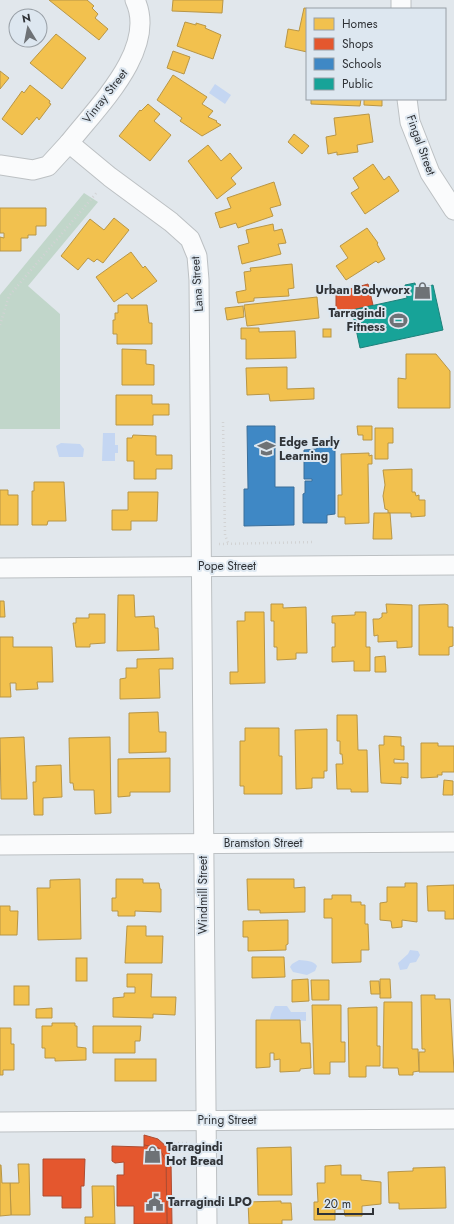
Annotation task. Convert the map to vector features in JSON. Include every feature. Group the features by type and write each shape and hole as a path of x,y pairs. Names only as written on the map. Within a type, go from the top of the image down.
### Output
{"street":[{"name":"Vinray Street","path":"69,143 127,69 138,44 140,10 135,0"},
{"name":"Fingal Street","path":"406,100 410,122 430,173 454,210"},
{"path":"0,165 33,170 48,166 69,143"},
{"name":"Lana Street","path":"69,143 110,177 171,222 190,239 197,256 199,280 201,566"},
{"name":"Pope Street","path":"0,568 454,564"},
{"name":"Windmill Street","path":"201,566 207,1224"},
{"name":"Bramston Street","path":"0,846 203,843 454,842"},
{"name":"Pring Street","path":"0,1122 454,1119"}],"path":[{"path":"0,325 9,296 102,186"},
{"path":"223,422 225,534 228,543"},
{"path":"216,545 228,543 315,542"},
{"path":"166,1143 190,1143"}],"green space":[{"path":"84,193 98,202 28,286 60,314 60,429 0,429 0,295"}],"water":[{"path":"215,84 231,95 225,104 209,93"},
{"path":"103,433 115,433 115,445 118,445 118,453 115,453 115,461 102,461"},
{"path":"61,443 80,444 84,449 83,457 59,457 56,446"},
{"path":"410,950 418,951 420,955 416,962 410,963 407,969 400,970 398,963 408,954"},
{"path":"299,960 313,963 317,966 315,971 307,975 293,972 290,967"},
{"path":"275,1006 287,1006 291,1012 306,1012 306,1021 270,1019"}],"building: Homes":[{"path":"49,0 87,0 94,6 92,8 98,14 95,18 108,29 99,40"},
{"path":"173,0 223,0 222,13 172,11"},
{"path":"304,8 306,8 306,52 285,47 288,29 299,31"},
{"path":"185,22 206,26 205,28 221,35 213,59 177,46"},
{"path":"56,34 86,58 62,89 30,63 43,48 48,48 48,43"},
{"path":"173,51 190,57 184,74 167,68"},
{"path":"0,71 9,78 0,89"},
{"path":"173,75 207,97 202,104 213,111 208,117 217,121 216,122 221,125 202,136 180,121 182,118 157,100"},
{"path":"30,85 50,101 49,103 51,104 39,120 37,117 22,135 2,119 22,91 24,93"},
{"path":"311,100 361,100 360,106 311,104"},
{"path":"364,100 382,100 382,106 364,105"},
{"path":"148,104 160,114 154,121 171,135 150,161 119,136 140,110 141,111"},
{"path":"369,114 373,142 357,145 358,152 337,155 337,152 328,154 326,137 336,135 334,118"},
{"path":"294,134 309,146 302,154 288,142"},
{"path":"208,145 221,161 230,153 242,168 231,178 236,184 217,199 188,161"},
{"path":"373,164 384,180 389,176 399,191 365,214 351,193 359,188 353,178"},
{"path":"274,182 281,205 270,208 273,216 238,228 236,223 220,228 215,213 231,208 227,198"},
{"path":"0,208 46,208 46,226 36,226 36,235 28,235 28,238 21,238 21,251 0,251 0,237 4,238 4,233 0,233"},
{"path":"114,218 129,230 103,263 97,259 94,262 88,258 78,270 61,256 90,219 104,230"},
{"path":"273,224 274,231 282,229 286,243 278,244 281,254 242,264 238,246 249,243 246,230"},
{"path":"367,228 378,243 377,244 385,259 378,263 376,261 346,280 336,266 348,258 340,246"},
{"path":"131,252 143,268 145,266 157,281 132,299 127,293 114,302 96,277"},
{"path":"292,264 294,288 288,289 289,296 254,298 254,301 238,303 236,292 246,290 244,272 251,271 250,268"},
{"path":"317,297 319,318 247,326 244,305"},
{"path":"118,305 147,305 149,323 152,323 152,344 117,344 117,334 113,334 113,320 115,320 115,313 118,313"},
{"path":"243,306 244,317 227,320 225,308"},
{"path":"241,328 259,328 259,332 295,331 296,358 246,359 246,339 241,339"},
{"path":"323,329 331,329 331,337 323,337"},
{"path":"122,349 146,350 146,364 154,365 154,385 122,385"},
{"path":"406,354 436,354 450,371 450,408 398,408 398,378 406,379"},
{"path":"287,367 287,389 314,388 314,399 270,401 269,394 247,395 246,368"},
{"path":"116,395 152,395 152,404 169,404 169,415 153,415 153,425 116,425"},
{"path":"357,426 372,426 372,440 363,440 363,435 358,435"},
{"path":"375,428 393,428 393,443 388,443 388,459 375,459"},
{"path":"133,435 156,436 156,455 172,455 172,469 156,469 156,479 134,479 134,461 127,461 127,438 132,438"},
{"path":"369,453 369,456 372,455 372,464 368,464 369,523 345,524 345,517 338,517 338,495 342,495 341,454"},
{"path":"412,469 412,492 415,492 416,496 419,495 419,500 425,500 425,516 411,517 411,513 388,513 388,510 385,509 383,496 385,485 383,470"},
{"path":"34,482 64,482 66,521 48,521 47,525 32,525 32,491 34,491"},
{"path":"0,490 8,490 8,495 18,495 18,525 0,525"},
{"path":"128,492 158,492 157,521 131,521 131,530 112,530 112,510 128,510"},
{"path":"374,513 390,513 392,539 373,539"},
{"path":"118,595 134,595 135,617 154,616 155,628 158,628 159,650 117,651"},
{"path":"0,601 4,601 5,617 0,617"},
{"path":"271,604 283,604 283,608 306,607 307,653 296,653 296,659 277,660 277,647 274,647 274,621 271,621"},
{"path":"386,604 412,605 412,647 397,648 397,641 378,642 378,635 374,636 373,619 379,619 382,617 382,613 387,613"},
{"path":"419,605 448,605 448,627 453,627 453,646 449,647 449,655 419,655"},
{"path":"245,612 264,612 265,683 230,684 230,672 238,672 237,621 245,621"},
{"path":"355,612 366,612 366,647 370,647 370,671 354,671 354,661 332,662 332,647 335,647 335,623 332,623 332,616 355,615"},
{"path":"89,614 105,614 105,643 90,644 90,647 76,647 73,623 76,623 76,618 89,618"},
{"path":"0,637 13,637 13,647 52,647 53,682 37,682 38,689 16,690 16,683 10,683 11,697 0,697"},
{"path":"385,656 386,672 375,672 375,657"},
{"path":"173,658 173,669 159,669 160,698 120,699 120,679 126,678 126,668 137,668 137,659"},
{"path":"158,712 159,732 166,732 166,752 129,753 129,713"},
{"path":"337,715 357,715 358,750 367,750 368,792 351,792 351,789 337,789 336,764 343,764 342,754 340,754 340,741 337,741"},
{"path":"245,728 279,728 279,756 282,756 282,794 244,794 244,786 240,786 240,741 245,741"},
{"path":"327,729 327,771 324,771 324,778 312,778 312,788 296,789 295,730"},
{"path":"384,736 401,737 401,746 404,746 404,760 394,759 394,763 408,763 408,778 401,777 401,784 381,783 379,745 384,745"},
{"path":"24,737 27,799 1,799 0,738"},
{"path":"110,737 111,813 95,814 94,790 74,790 73,783 70,783 69,738"},
{"path":"421,743 438,743 438,746 454,746 454,772 442,772 442,775 437,775 438,777 421,778"},
{"path":"170,758 170,792 130,792 130,796 118,797 118,759"},
{"path":"61,765 62,797 43,798 43,815 34,815 33,782 36,782 36,766"},
{"path":"444,780 453,781 453,795 443,795"},
{"path":"80,879 81,939 38,940 37,888 50,888 50,880"},
{"path":"116,879 143,879 143,883 159,883 161,889 161,912 135,911 135,916 118,916 118,911 112,911 112,898 116,898"},
{"path":"247,879 294,879 294,888 305,887 305,912 260,913 260,910 248,910"},
{"path":"405,883 417,883 417,922 402,920 402,927 392,928 391,921 380,920 380,903 387,902 387,887 405,887"},
{"path":"454,885 454,919 445,919 445,911 428,911 427,886"},
{"path":"332,895 351,895 351,902 361,902 361,905 365,905 365,924 368,924 369,950 361,950 361,962 332,963 332,918 324,918 324,899 332,899"},
{"path":"0,906 10,906 10,911 18,911 17,935 0,935"},
{"path":"288,920 288,944 286,945 286,950 248,951 248,937 243,937 243,921"},
{"path":"127,926 146,926 146,936 163,936 162,963 125,963"},
{"path":"252,957 284,957 285,977 252,978"},
{"path":"76,958 87,958 87,981 76,981"},
{"path":"127,974 152,974 151,997 176,997 175,1015 153,1014 153,1018 113,1017 113,998 124,997 124,993 135,993 135,987 127,987"},
{"path":"308,979 309,1001 292,1002 292,980"},
{"path":"380,979 390,979 391,998 380,998"},
{"path":"311,980 329,980 329,1000 312,1000"},
{"path":"370,981 379,981 380,994 371,994"},
{"path":"14,986 29,986 29,1005 14,1005"},
{"path":"421,995 435,995 435,999 450,999 454,1072 419,1072 419,1052 425,1052 425,1049 422,1049"},
{"path":"384,1002 412,1002 412,1049 418,1049 419,1071 413,1072 413,1075 399,1075 398,1068 383,1068"},
{"path":"312,1005 341,1005 341,1042 345,1042 345,1062 330,1062 330,1074 314,1074"},
{"path":"377,1007 377,1046 380,1046 380,1066 366,1066 366,1077 349,1077 348,1008"},
{"path":"52,1008 52,1018 36,1018 36,1009"},
{"path":"256,1020 300,1020 301,1043 310,1043 311,1068 300,1069 300,1071 280,1072 280,1059 274,1060 274,1053 270,1053 270,1067 256,1068"},
{"path":"52,1023 75,1023 75,1026 77,1026 77,1047 86,1048 86,1060 55,1061 55,1058 45,1058 45,1048 42,1048 42,1026 52,1026"},
{"path":"93,1026 141,1026 140,1041 135,1041 135,1053 93,1053"},
{"path":"0,1028 11,1028 11,1044 14,1044 14,1070 3,1070 3,1075 0,1075"},
{"path":"115,1059 156,1059 156,1081 115,1081"},
{"path":"291,1147 292,1195 258,1195 257,1148"},
{"path":"18,1164 29,1164 30,1215 11,1215 10,1183 19,1183"},
{"path":"0,1165 2,1183 10,1183 11,1215 0,1216"},
{"path":"341,1165 341,1175 361,1175 361,1180 381,1182 381,1204 362,1206 362,1216 345,1216 344,1209 335,1209 335,1220 314,1220 314,1202 318,1202 317,1183 325,1183 325,1166"},
{"path":"445,1167 446,1208 399,1209 399,1203 389,1203 388,1172 413,1171 413,1168"},
{"path":"92,1186 114,1186 115,1224 85,1224 85,1217 93,1217"},
{"path":"281,1201 281,1203 291,1203 292,1220 282,1220 282,1224 249,1224 248,1202"}],"building: Shops":[{"path":"368,284 373,305 336,314 336,293"},
{"path":"144,1135 158,1139 168,1148 171,1161 172,1224 167,1224 166,1161 159,1148 144,1145"},
{"path":"144,1145 159,1148 166,1161 167,1224 134,1224 134,1206 117,1206 117,1175 124,1175 124,1162 115,1163 112,1161 112,1146 144,1147"},
{"path":"43,1159 85,1159 84,1186 81,1186 81,1208 62,1208 62,1196 43,1196"}],"building: Schools":[{"path":"247,426 275,426 275,487 294,487 294,525 244,526 244,489 248,489"},
{"path":"316,441 335,441 335,514 327,515 327,523 303,523 303,494 305,493 305,481 312,481 312,479 304,479 304,450 317,449"}],"building: Public":[{"name":"Tarragindi Fitness","path":"415,283 416,289 433,285 443,330 360,348 352,310 407,298 405,285"}],"place":[{"name":"Urban Bodyworx","path":"423,290"},
{"name":"Tarragindi Fitness","path":"398,320"},
{"name":"Edge Early Learning","path":"266,449"},
{"name":"Tarragindi Hot Bread","path":"153,1154"},
{"name":"Tarragindi LPO","path":"155,1202"}]}
